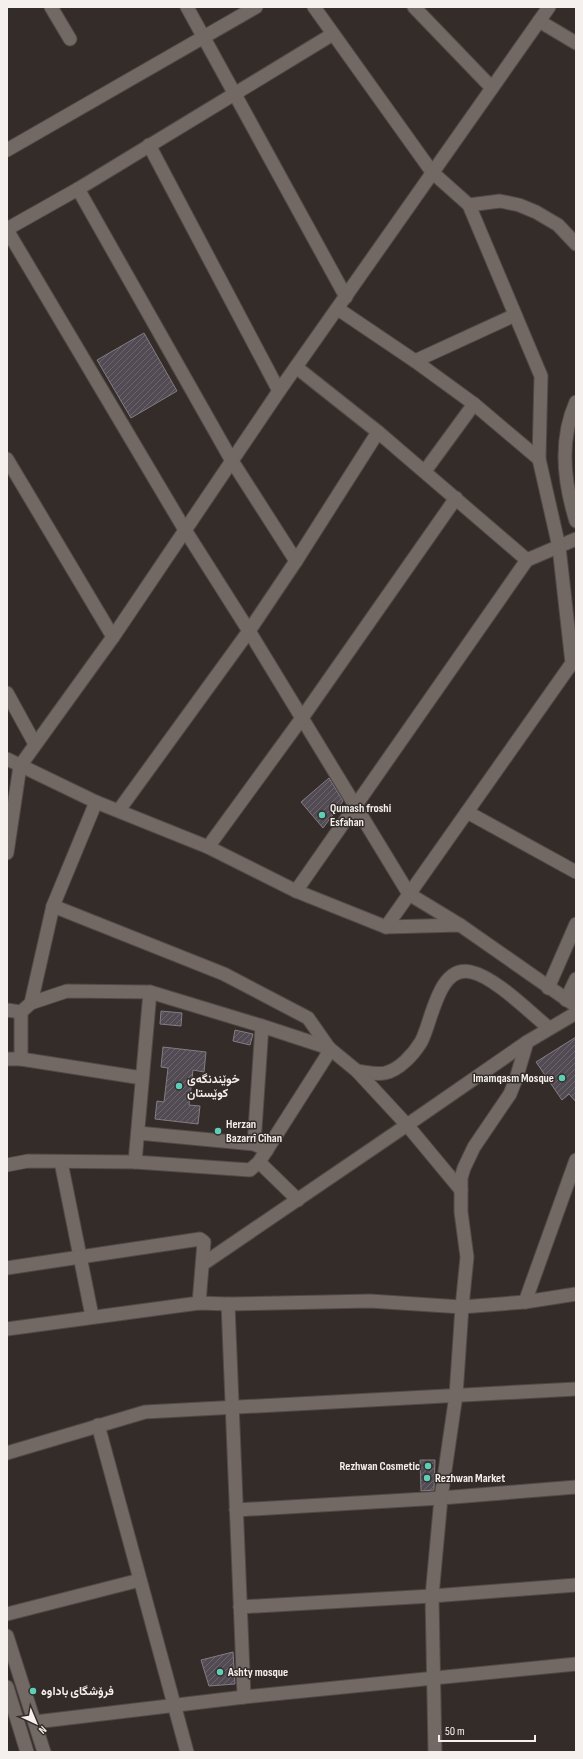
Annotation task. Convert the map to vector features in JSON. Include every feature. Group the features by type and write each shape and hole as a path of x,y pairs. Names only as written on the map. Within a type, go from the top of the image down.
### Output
{"street":[{"path":"51,7 70,39"},
{"path":"187,7 346,297"},
{"path":"7,150 256,7"},
{"path":"314,7 432,172 468,205 541,376 539,459 558,547 572,663 386,927"},
{"path":"414,7 492,88"},
{"path":"7,853 20,766 113,637 184,530 296,367 338,309 544,12 576,43"},
{"path":"333,34 78,189 7,230 184,530 249,630 410,894 460,925 571,1003 576,979"},
{"path":"149,145 280,391"},
{"path":"78,189 232,461 296,561"},
{"path":"468,205 500,201 519,205 536,212 558,225 576,244"},
{"path":"338,309 415,361 474,404 539,459"},
{"path":"415,361 515,315"},
{"path":"296,367 378,432 527,560"},
{"path":"576,402 566,435 564,451 567,490 576,521"},
{"path":"424,471 474,404"},
{"path":"119,810 249,630 296,561 378,432"},
{"path":"7,458 113,637"},
{"path":"208,847 302,718 456,498"},
{"path":"296,891 527,560 576,539"},
{"path":"7,693 36,744"},
{"path":"7,759 96,802 208,847 296,891 386,927 460,925"},
{"path":"31,1003 53,906 96,802"},
{"path":"467,812 576,872"},
{"path":"53,906 224,974 308,1018 329,1048 358,1071 461,1190"},
{"path":"548,988 576,924"},
{"path":"358,1071 386,1073 393,1070 406,1060 420,1042 441,988 451,976 461,971 477,974 491,982 549,1028"},
{"path":"21,1059 21,1012 31,1003 66,991 150,992 329,1048"},
{"path":"135,1162 150,992"},
{"path":"7,1010 21,1012"},
{"path":"202,1264 407,1126 527,1042 576,1013"},
{"path":"254,1144 262,1026"},
{"path":"435,1752 432,1596 441,1498 456,1395 467,1256 461,1212 461,1178 468,1158 510,1094 527,1042"},
{"path":"7,1165 28,1161 135,1162 250,1170 259,1162 267,1150 326,1057 329,1048"},
{"path":"7,1059 21,1059 142,1078"},
{"path":"138,1133 254,1144 267,1150"},
{"path":"525,1302 576,1160"},
{"path":"61,1162 92,1316"},
{"path":"259,1162 298,1200"},
{"path":"7,1268 200,1238 204,1242 199,1303"},
{"path":"7,1328 199,1303 228,1304 370,1301 462,1307 525,1302 576,1294"},
{"path":"228,1304 244,1696"},
{"path":"7,1453 145,1412 576,1389"},
{"path":"98,1425 187,1752"},
{"path":"236,1510 441,1498 576,1487"},
{"path":"7,1614 140,1580"},
{"path":"240,1607 432,1596 576,1585"},
{"path":"7,1636 44,1752"},
{"path":"35,1722 244,1696 576,1664"},
{"path":"7,1687 27,1752"}],"building":[{"path":"144,333 177,391 131,418 97,360"},
{"name":"Qumash froshi Esfahan","path":"329,778 343,801 323,828 301,802"},
{"path":"161,1011 182,1013 181,1026 160,1024"},
{"path":"235,1030 253,1034 250,1045 233,1041"},
{"name":"Imamqasm Mosque","path":"576,1037 576,1102 569,1094 562,1100 536,1062"},
{"name":"خوێندنگەی کوێستان","path":"163,1047 206,1052 204,1072 193,1070 189,1105 200,1106 198,1124 155,1119 157,1101 164,1102 168,1068 161,1067"},
{"path":"420,1460 435,1460 434,1490 421,1491"},
{"name":"Ashty mosque","path":"233,1652 235,1684 209,1686 201,1660"}],"place":[{"name":"Qumash froshi Esfahan","path":"322,815"},
{"name":"Imamqasm Mosque","path":"562,1078"},
{"name":"خوێندنگەی کوێستان","path":"179,1086"},
{"name":"Herzan Bazarrî Cîhan","path":"218,1131"},
{"name":"Rezhwan Cosmetic","path":"428,1466"},
{"name":"Rezhwan Market","path":"427,1478"},
{"name":"Ashty mosque","path":"220,1672"},
{"name":"فرۆشگای باداوە","path":"33,1691"}]}
